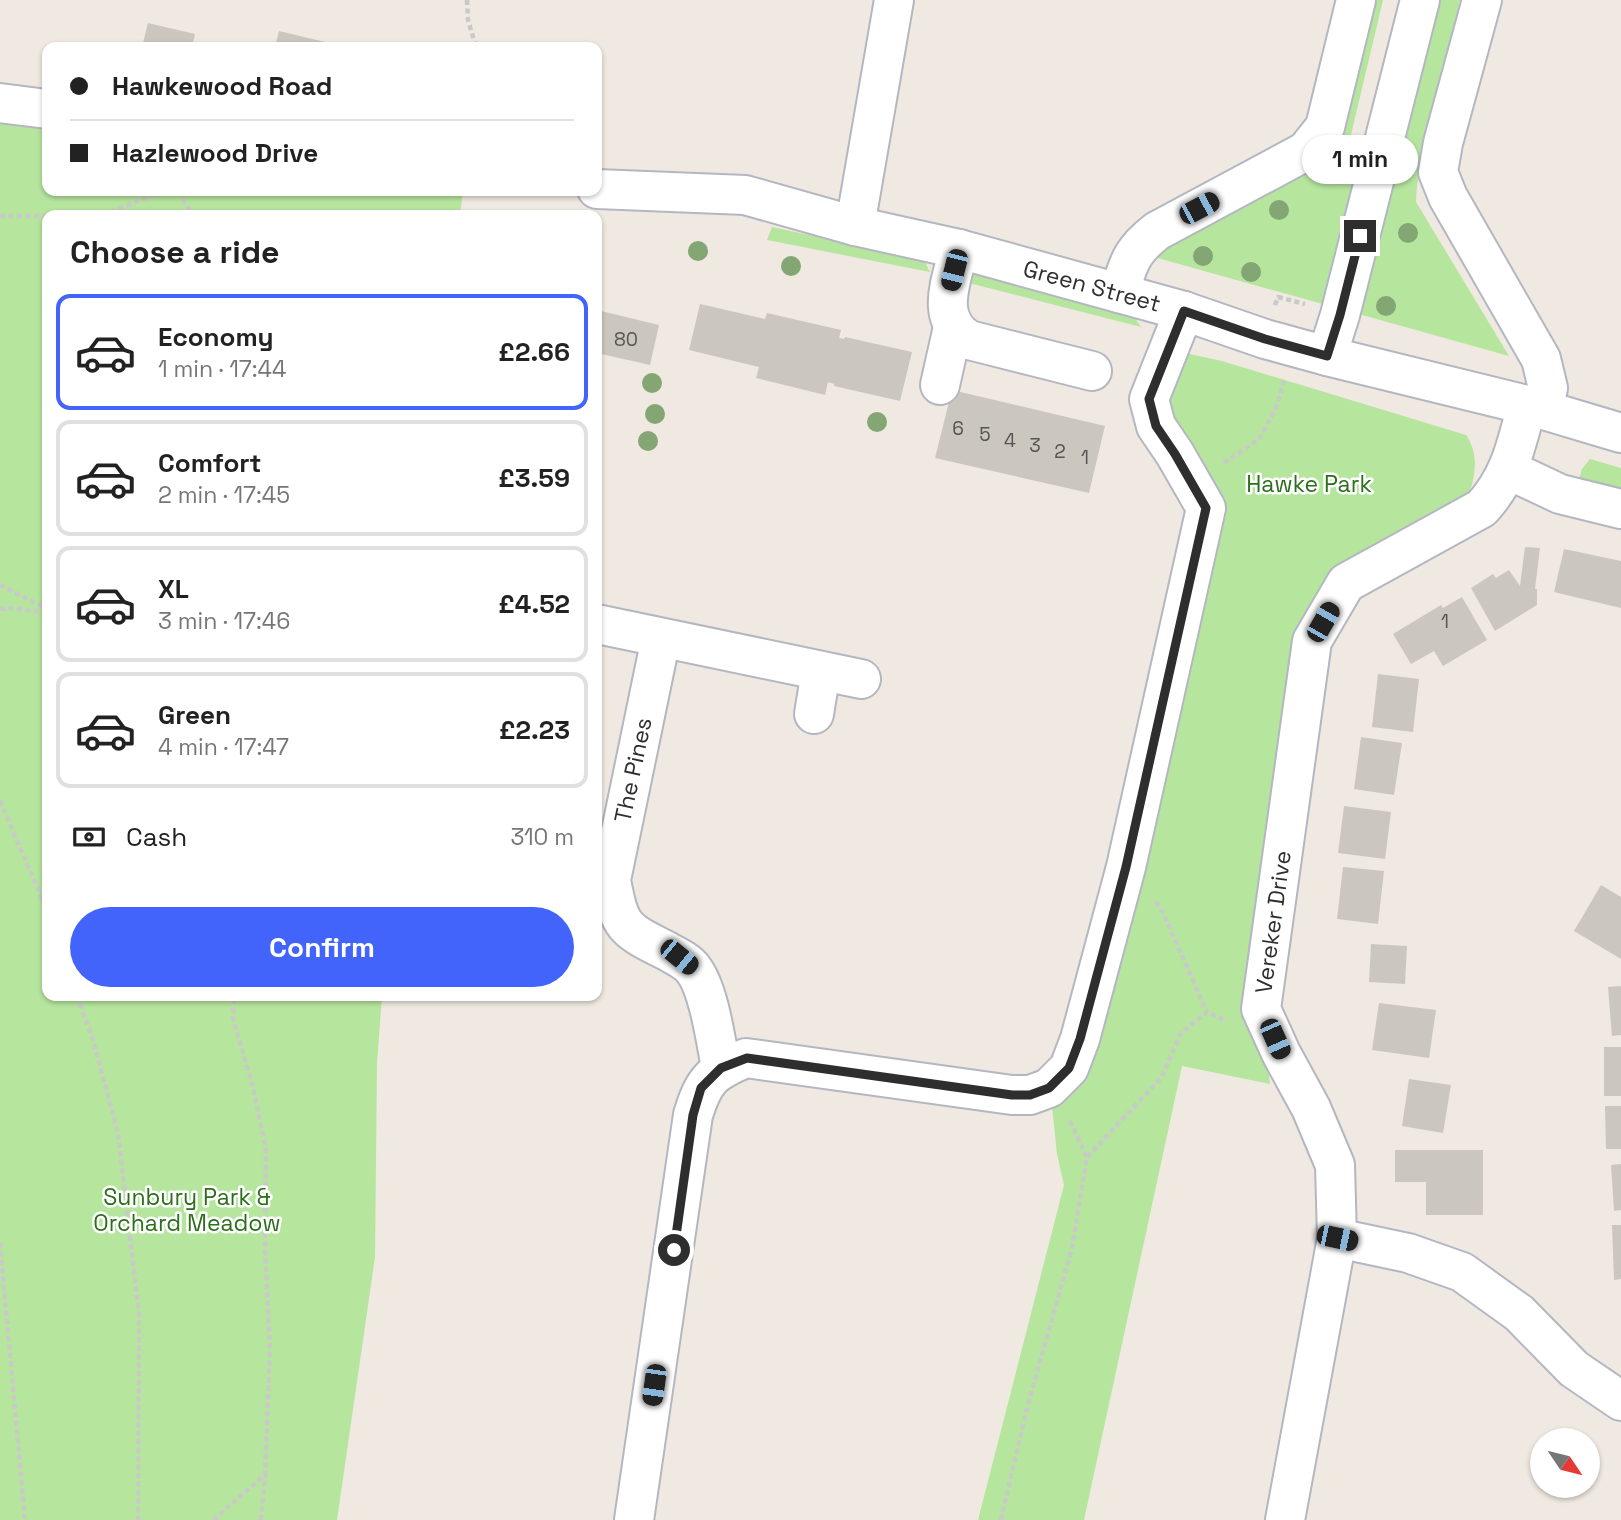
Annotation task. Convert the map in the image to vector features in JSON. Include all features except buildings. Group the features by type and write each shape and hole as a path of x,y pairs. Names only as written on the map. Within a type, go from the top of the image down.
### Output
{"street":[{"path":"855,226 894,0"},
{"path":"1119,293 1131,256 1140,244 1157,231 1306,151 1325,127 1356,0"},
{"path":"1327,356 1340,315 1420,0"},
{"name":"Vereker Drive","path":"1285,1520 1337,1238 1335,1165 1311,1108 1280,1053 1261,1009 1312,641 1346,583 1482,508 1497,491 1509,470 1535,407 1548,388 1541,359 1448,198 1438,172 1443,143 1482,0"},
{"path":"0,103 42,108"},
{"name":"Green Street","path":"602,189 745,195 855,226 959,250 1119,293 1184,311 1265,339 1535,407 1621,433"},
{"path":"940,385 953,327 948,306 949,290 959,250"},
{"path":"634,1520 693,1115 701,1088 721,1068 747,1058 1012,1095 1030,1095 1049,1088 1069,1068 1126,867 1206,508 1156,426 1149,399 1184,311"},
{"path":"953,327 969,340 1092,371"},
{"path":"1509,470 1560,494 1621,509"},
{"path":"604,626 861,679"},
{"name":"The Pines","path":"661,638 611,880 617,915 626,927 693,968 702,984 721,1068"},
{"path":"814,713 821,671"},
{"path":"1337,1238 1408,1254 1462,1272 1519,1313 1574,1368 1621,1401"}],"path":[{"path":"467,0 468,20 475,42"},
{"path":"116,210 150,196"},
{"path":"0,216 42,216"},
{"path":"1278,297 1310,306"},
{"path":"1194,485 1259,439 1276,408 1285,376"},
{"path":"0,586 42,608"},
{"path":"0,609 42,611"},
{"path":"0,801 42,898"},
{"path":"1126,867 1138,876 1164,913 1207,1012 1228,1021 1269,1026"},
{"path":"79,1001 92,1037 118,1133 139,1315 138,1520"},
{"path":"234,1001 233,1019 252,1083 266,1149 265,1251 270,1349 261,1520"},
{"path":"1087,1157 1161,1078 1181,1033 1207,1012"},
{"path":"1001,1520 1027,1408 1073,1248 1087,1157 1060,1100 1049,1088"},
{"path":"0,1242 3,1305 25,1520"},
{"path":"213,1520 265,1475"}],"green space":[{"path":"1362,0 1383,0 1345,160 1393,178 1437,0 1460,0 1417,185 1416,202 1509,356 1147,255 1312,159"},
{"name":"Sunbury Park & Orchard Meadow","path":"0,103 42,108 42,196 462,196 461,210 42,210 42,1001 382,1001 377,1063 375,1257 337,1520 0,1520"},
{"path":"772,227 924,260 930,272 767,240"},
{"path":"968,271 1134,317 1141,327 965,282"},
{"name":"Hawke Park","path":"1185,353 1222,361 1466,435 1473,449 1473,481 1468,496 1337,575 1313,599 1297,633 1267,1058 1270,1084 1182,1066 1084,1520 978,1520 1064,1185 1057,1154 1052,1106 1220,518 1163,420"},
{"path":"1590,459 1621,468 1621,498 1584,487 1579,479 1582,469"}],"route":[{"path":"674,1250 693,1115 701,1088 721,1068 747,1058 1012,1095 1030,1095 1049,1088 1069,1068 1080,1039 1126,867 1206,508 1156,426 1149,399 1184,311 1265,339 1327,356 1360,236"}]}
